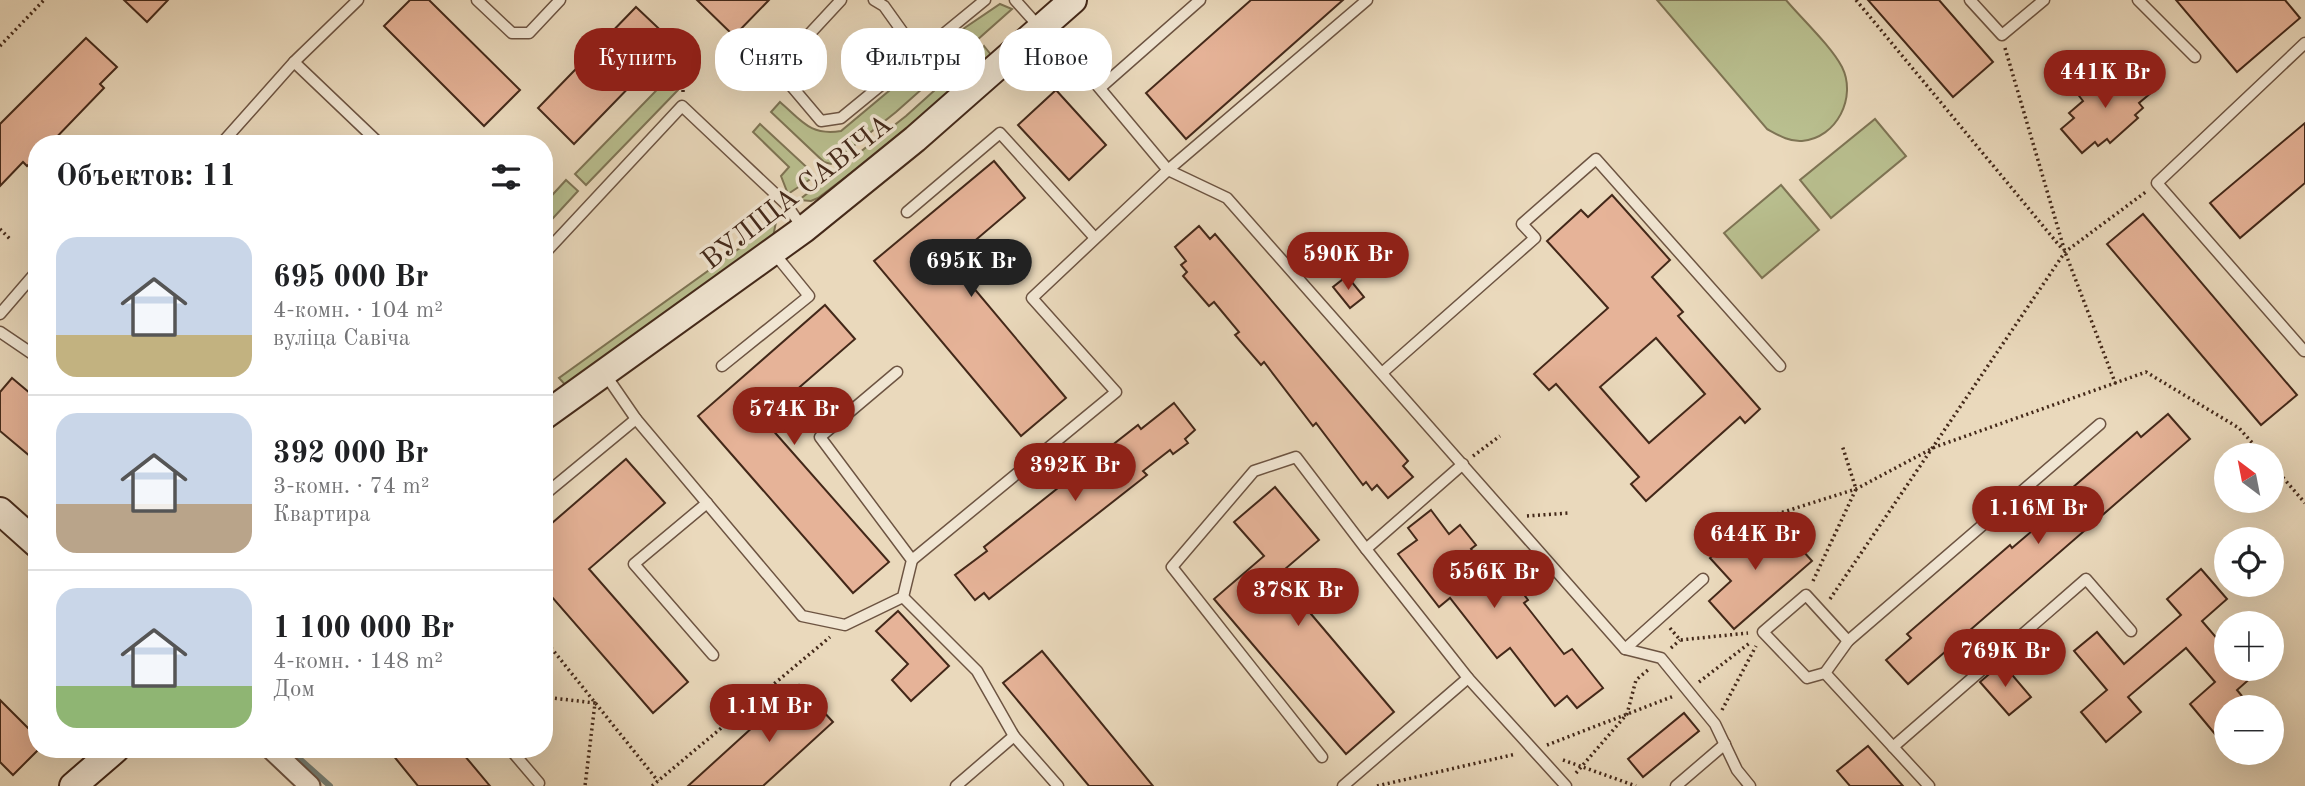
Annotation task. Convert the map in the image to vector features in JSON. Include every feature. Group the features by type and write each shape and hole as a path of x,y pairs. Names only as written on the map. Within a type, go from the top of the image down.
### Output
{"street":[{"name":"ВУЛІЦА САВІЧА","path":"1042,28 1073,0"},
{"name":"ВУЛІЦА САВІЧА","path":"553,410 804,229 999,64"},
{"path":"0,511 28,536"},
{"path":"73,786 106,758"},
{"path":"280,758 310,786"}],"lane":[{"path":"229,135 295,62 358,0"},
{"path":"477,0 512,33 519,35 529,33 559,0"},
{"path":"841,0 777,69 821,121 841,118 874,91"},
{"path":"874,0 884,6 900,28"},
{"path":"951,28 985,0"},
{"path":"1015,0 1040,28"},
{"path":"1112,77 1200,0"},
{"path":"903,597 912,560 1115,392 1032,298 1168,170 1367,0"},
{"path":"1970,0 2002,35 2044,0"},
{"path":"2138,0 2195,57"},
{"path":"2305,43 2157,183 2305,351"},
{"path":"295,62 371,135"},
{"path":"1102,91 1168,170 1227,198 1625,649 1661,658 1715,724 1737,770 1750,786"},
{"path":"553,244 682,106 786,204 804,229"},
{"path":"907,212 1000,133 1095,238"},
{"path":"1382,373 1535,238 1522,224 1596,159 1780,366"},
{"path":"722,366 809,296 773,253"},
{"path":"0,314 28,281"},
{"path":"0,332 28,351"},
{"path":"897,372 820,437 912,560"},
{"path":"605,374 636,419 802,615 845,625 903,597"},
{"path":"553,488 636,419"},
{"path":"1848,641 1806,595 1763,632 1807,678 1825,673 1848,641 2100,424"},
{"path":"1322,757 1172,567 1254,471 1296,457 1468,678 1535,749 1565,786"},
{"path":"1366,549 1463,464"},
{"path":"707,503 634,564 713,655"},
{"path":"1625,649 1703,579"},
{"path":"1893,747 2086,579 2131,632"},
{"path":"903,597 977,671 1014,736 1058,786"},
{"path":"1825,673 1928,786"},
{"path":"1343,786 1468,678"},
{"path":"956,786 1014,736"},
{"path":"1676,786 1724,744"},
{"path":"518,758 539,783"}],"path":[{"path":"0,46 44,0"},
{"path":"1857,0 2065,252"},
{"path":"2002,35 2065,252 2116,385"},
{"path":"1821,612 2065,252 2157,183"},
{"path":"0,229 10,239"},
{"path":"1761,519 1856,489 1935,447 2116,385 2146,372 2239,428 2252,443"},
{"path":"1463,464 1500,436"},
{"path":"1806,595 1856,489 1842,445"},
{"path":"2284,479 2305,503"},
{"path":"1515,524 1524,517 1569,513"},
{"path":"1661,617 1680,640 1763,632"},
{"path":"652,786 845,625"},
{"path":"1377,786 1535,749 1688,690 1763,632"},
{"path":"1715,724 1763,632"},
{"path":"553,650 658,782"},
{"path":"1565,786 1628,713 1636,680"},
{"path":"553,698 595,703"},
{"path":"586,786 595,703"},
{"path":"1535,749 1636,786"}],"green space":[{"path":"1657,0 1786,0 1824,42 1842,67 1847,91 1841,114 1825,132 1802,141 1779,136 1767,129"},
{"path":"1000,4 1012,9 985,33 985,28 964,28"},
{"path":"985,47 992,56 985,62"},
{"path":"656,91 677,91 586,185 575,174"},
{"path":"889,91 920,91 831,164 824,162 771,112 780,102 814,129 841,131"},
{"path":"934,91 951,91 883,149 818,198 811,201 799,200"},
{"path":"1875,119 1906,156 1831,218 1800,180"},
{"path":"760,124 813,173 812,178 788,194 781,176 789,167 753,132"},
{"path":"566,180 578,191 553,218 553,194"},
{"path":"1781,185 1819,230 1762,278 1724,233"},
{"path":"776,222 773,237 567,387 559,378"}],"building":[{"path":"124,0 168,0 147,22"},
{"path":"410,0 429,0 520,90 484,126 384,26"},
{"path":"697,0 769,0 742,28 726,28"},
{"path":"1251,0 1343,0 1186,139 1146,93"},
{"path":"1868,0 1939,0 1993,62 1953,97"},
{"path":"2176,0 2285,0 2300,18 2237,72"},
{"path":"636,7 658,28 616,28"},
{"path":"86,38 117,67 100,84 104,88 59,135 28,135 28,165 23,162 0,186 0,124"},
{"path":"2130,69 2151,93 2139,103 2143,108 2135,115 2138,118 2110,143 2107,139 2098,146 2095,142 2082,153 2061,129 2074,118 2069,113 2083,101 2076,92 2092,78 2100,87 2114,75 2118,79"},
{"path":"574,71 574,91 625,91 574,144 538,108"},
{"path":"1057,91 1106,145 1069,180 1018,125"},
{"path":"2305,123 2305,183 2240,238 2210,203"},
{"path":"994,161 1025,198 951,261 1066,398 1021,436 874,261"},
{"path":"1612,195 1670,260 1652,277 1683,312 1678,316 1760,409 1745,423 1740,417 1646,501 1631,484 1639,477 1556,384 1549,390 1534,374 1608,308 1547,241 1581,210 1588,217","holes":["1656,338 1705,394 1649,443 1600,387"]},
{"path":"2143,214 2297,395 2261,425 2107,244"},
{"path":"1199,226 1210,239 1215,234 1408,461 1403,466 1413,477 1388,498 1377,485 1372,490 1366,482 1363,485 1316,423 1313,426 1264,362 1261,365 1235,335 1239,332 1214,302 1209,306 1183,276 1187,272 1181,265 1186,261 1175,247"},
{"path":"1347,276 1364,297 1350,308 1333,287"},
{"path":"825,305 855,339 763,419 889,562 853,593 698,416"},
{"path":"12,378 28,391 28,454 0,431 0,392"},
{"path":"1174,403 1195,430 1185,439 1188,443 1173,454 1170,450 1143,471 1147,475 989,599 984,593 975,600 955,575 987,551 984,547 1083,468 1138,425 1141,429"},
{"path":"2168,414 2190,439 1908,684 1886,660 1911,638 1907,634 2010,545 2012,548 2039,525 2035,520 2137,432 2141,437"},
{"path":"626,459 665,503 589,569 688,682 653,713 553,598 553,522"},
{"path":"1275,487 1319,540 1278,575 1394,712 1346,754 1214,599 1264,556 1234,522"},
{"path":"1431,510 1449,534 1460,525 1476,545 1471,549 1506,593 1517,585 1528,600 1524,603 1564,654 1572,649 1603,688 1577,708 1567,696 1555,706 1510,648 1497,658 1450,598 1439,607 1398,554 1417,540 1408,528"},
{"path":"1752,522 1771,544 1786,532 1812,561 1734,629 1709,601 1731,581 1710,558"},
{"path":"2201,569 2214,584 2214,597 2227,599 2202,621 2214,635 2214,681 2186,648 2128,697 2141,712 2106,742 2081,712 2107,690 2074,651 2097,632 2124,664 2181,615 2167,599"},
{"path":"898,611 949,666 911,701 892,680 908,664 876,631"},
{"path":"1042,651 1153,786 1089,786 1003,683"},
{"path":"2002,663 2031,697 2009,715 1980,682"},
{"path":"2247,681 2237,690 2241,695 2214,695 2214,733 2190,704 2215,682"},
{"path":"799,685 833,722 763,786 688,786"},
{"path":"0,700 28,728 30,758 13,775 0,762"},
{"path":"1684,713 1699,731 1643,777 1628,759"},
{"path":"1868,746 1903,786 1850,786 1837,771"},
{"path":"395,758 467,758 490,786 418,786"}],"waterway":[{"path":"299,758 330,786"}]}
